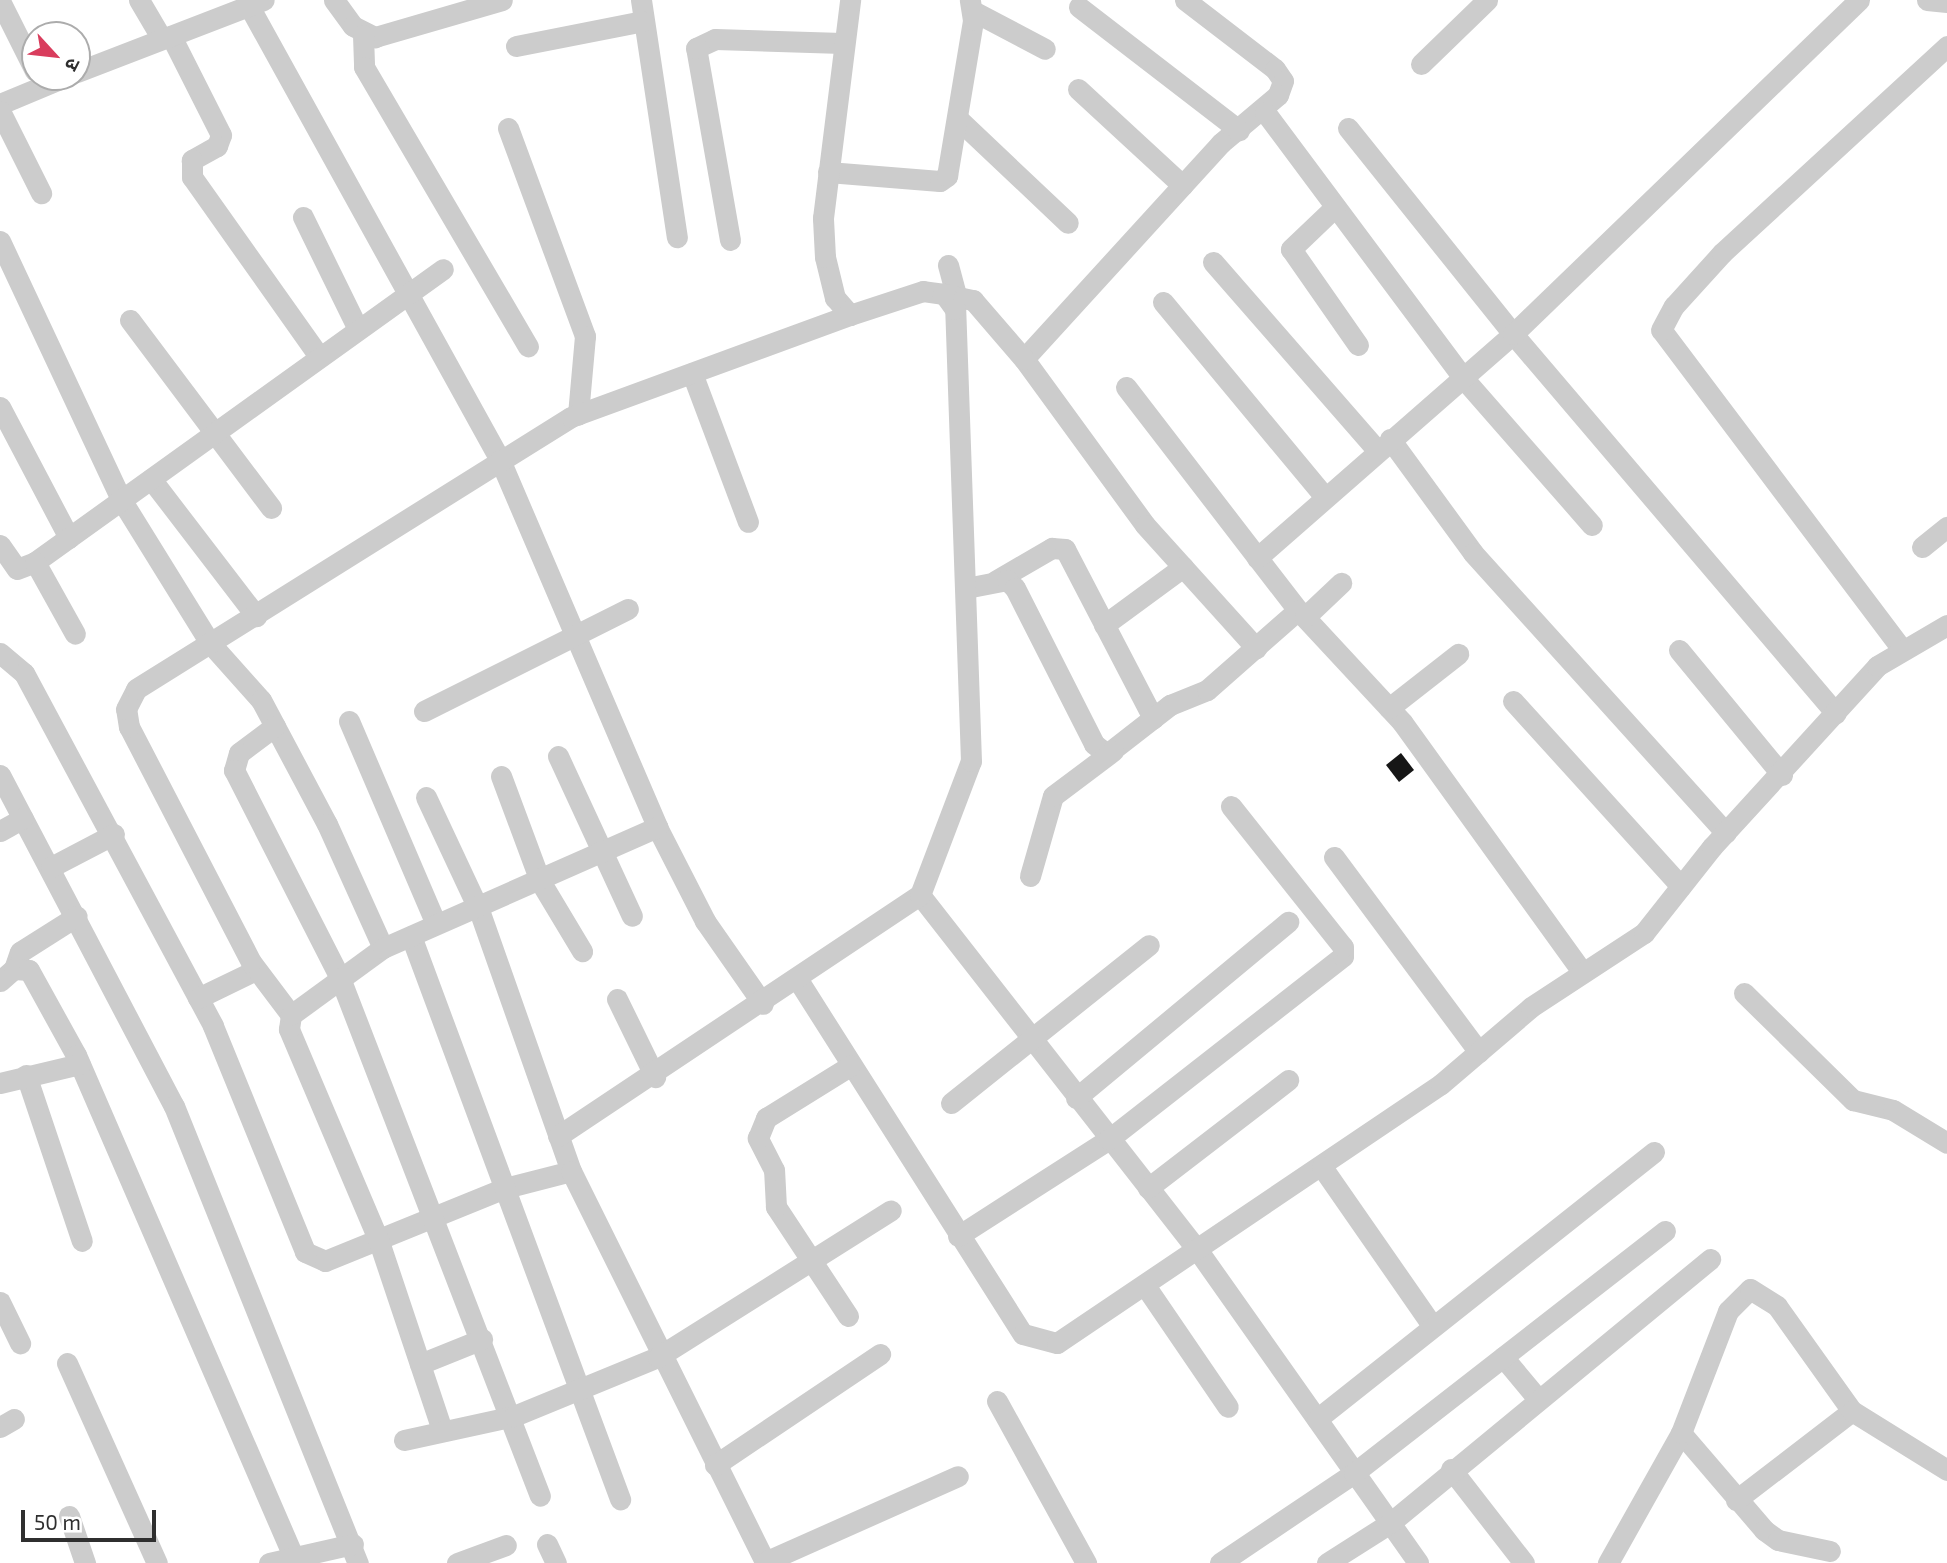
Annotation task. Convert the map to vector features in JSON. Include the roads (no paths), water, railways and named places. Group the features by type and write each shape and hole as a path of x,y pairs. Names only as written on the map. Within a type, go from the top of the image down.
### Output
{"street":[{"path":"139,0 167,38 221,135 218,146 192,160 192,177 318,355"},
{"path":"334,0 363,35 364,66 527,347"},
{"path":"363,35 374,37 502,0"},
{"path":"850,0 842,43 828,172 825,257 835,298 850,315"},
{"path":"1024,359 1182,185 1239,130 1265,111 1283,81 1275,69 1185,0"},
{"path":"1421,64 1488,0"},
{"path":"1257,558 1383,444 1464,379 1513,334 1859,0"},
{"path":"1927,0 1947,2"},
{"path":"0,1 21,44"},
{"path":"91,67 256,3 500,460 657,827 694,902 762,1004"},
{"path":"828,172 940,191 951,168 972,5 1045,48"},
{"path":"1079,7 1239,130"},
{"path":"516,46 642,10 677,237"},
{"path":"730,240 696,48 715,39 842,43"},
{"path":"1901,648 1661,330 1674,306 1722,253 1947,46"},
{"path":"1078,89 1182,185"},
{"path":"0,104 21,90"},
{"path":"0,111 41,193"},
{"path":"1265,111 1464,379 1592,525"},
{"path":"958,119 1068,222"},
{"path":"508,128 585,336 578,415"},
{"path":"1348,128 1513,334 1836,713"},
{"path":"1335,206 1291,249 1358,345"},
{"path":"303,217 357,327"},
{"path":"0,241 122,501 210,643 244,678 275,726 383,948"},
{"path":"1213,262 1383,444 1474,553 1726,833"},
{"path":"558,1136 655,1077 920,895 971,761 957,337 948,265"},
{"path":"0,545 7,571 35,562 122,501 408,289 443,269"},
{"path":"291,1015 256,970 129,727 126,709 136,688 256,616 500,460 578,415 850,315 923,291 973,300 1024,359 1183,567 1256,648"},
{"path":"1163,302 1324,496"},
{"path":"130,320 212,433 271,508"},
{"path":"692,373 748,522"},
{"path":"1126,387 1301,614 1389,708 1582,972"},
{"path":"0,407 69,538"},
{"path":"151,479 256,616"},
{"path":"1922,547 1947,527"},
{"path":"966,588 995,580 1062,547 1153,718"},
{"path":"35,562 75,634"},
{"path":"1104,625 1183,567"},
{"path":"995,580 1016,588 1094,744 1113,751"},
{"path":"1030,876 1053,796 1153,718 1207,690 1256,648 1341,583"},
{"path":"424,710 628,609"},
{"path":"797,980 1023,1334 1039,1343 1057,1343 1199,1252 1322,1167 1479,1052 1582,972 1644,933 1726,833 1836,713 1901,648 1947,625"},
{"path":"1679,650 1782,775"},
{"path":"0,653 24,673 114,834 198,998 305,1252 325,1261 505,1188 570,1171"},
{"path":"1389,708 1458,654"},
{"path":"1513,701 1681,886"},
{"path":"349,721 435,922"},
{"path":"275,726 239,753 233,770 340,978 514,1416 540,1496"},
{"path":"558,756 601,856 632,916"},
{"path":"0,775 78,916 174,1106 355,1553 269,1563"},
{"path":"501,776 540,881 582,951"},
{"path":"426,797 479,910 570,1171 658,1357 765,1562 958,1476"},
{"path":"958,1236 1109,1139 1343,956 1343,947 1231,806"},
{"path":"0,831 23,818"},
{"path":"442,1430 378,1239 289,1029 291,1015 383,948 435,922 479,910 601,856 657,827"},
{"path":"51,867 114,834"},
{"path":"1334,857 1479,1052"},
{"path":"920,895 1199,1252 1418,1563"},
{"path":"7,975 20,952 78,916"},
{"path":"1076,1098 1288,922"},
{"path":"411,936 620,1499"},
{"path":"951,1103 1034,1040 1149,945"},
{"path":"198,998 256,970"},
{"path":"7,975 33,974 80,1064 295,1560"},
{"path":"1744,993 1853,1100 1893,1110 1947,1143"},
{"path":"617,999 655,1077"},
{"path":"0,1083 80,1064"},
{"path":"848,1316 776,1207 774,1170 758,1127 850,1066"},
{"path":"26,1075 82,1241"},
{"path":"1148,1188 1288,1080"},
{"path":"1317,1419 1432,1325 1654,1152"},
{"path":"1322,1167 1432,1325"},
{"path":"404,1440 514,1416 580,1386 658,1357 891,1210"},
{"path":"1220,1563 1354,1473 1665,1231"},
{"path":"1327,1563 1390,1523 1451,1469 1710,1259"},
{"path":"1146,1287 1228,1407"},
{"path":"1608,1563 1681,1433 1728,1311 1750,1290 1777,1306 1852,1411 1947,1470"},
{"path":"0,1302 20,1343"},
{"path":"420,1364 482,1339"},
{"path":"715,1465 880,1354"},
{"path":"1503,1357 1538,1399"},
{"path":"67,1363 158,1563"},
{"path":"997,1401 1086,1563"},
{"path":"1736,1500 1852,1411"},
{"path":"1681,1433 1736,1500 1778,1540 1830,1550"},
{"path":"1451,1469 1524,1563"},
{"path":"69,1516 85,1563"},
{"path":"471,1560 506,1545"}]}
